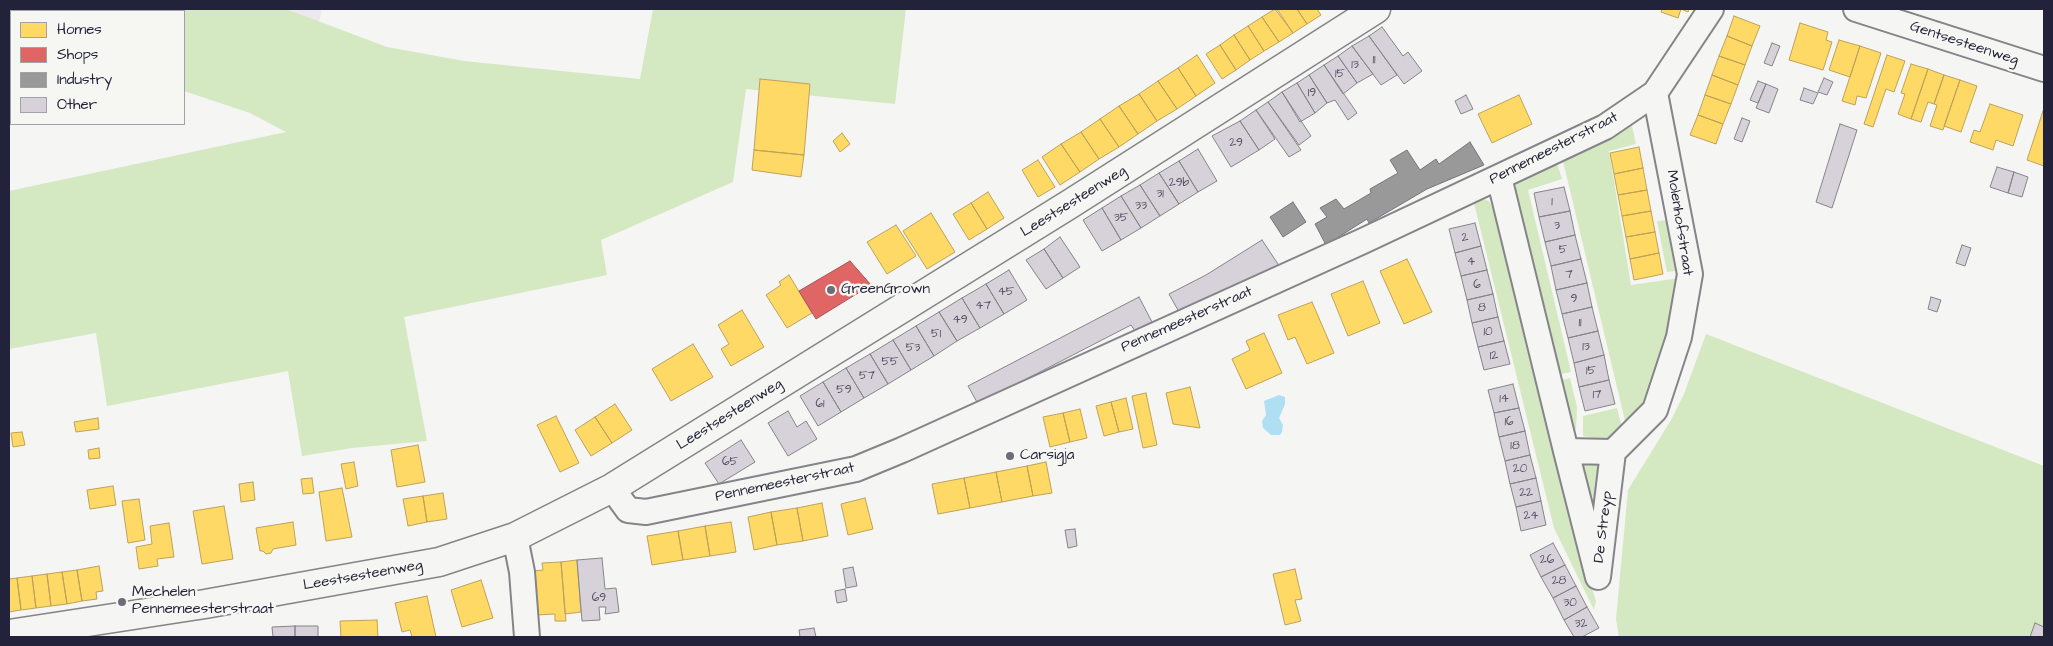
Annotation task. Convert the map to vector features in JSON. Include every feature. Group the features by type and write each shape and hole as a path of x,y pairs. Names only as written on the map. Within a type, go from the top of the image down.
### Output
{"street":[{"name":"Leestsesteenweg","path":"9,634 205,604 430,564 515,537 612,488 1070,204 1376,9"},
{"name":"Pennemeesterstraat","path":"612,488 628,510 646,512 856,469 1363,241 1605,127 1655,93 1711,9"},
{"name":"Gentsesteenweg","path":"1856,9 2044,69"},
{"name":"Molenhofstraat","path":"1613,452 1655,410 1680,337 1690,274 1655,93"},
{"name":"De Streyp","path":"1499,177 1598,577 1613,452"},
{"path":"1566,451 1613,452"},
{"path":"515,537 522,572 527,637"}],"shaded area":[{"path":"286,9 322,9 319,22"}],"green space":[{"path":"9,9 286,9 387,47 464,61 640,79 653,9 906,9 895,104 746,89 733,182 601,240 607,275 404,317 427,441 352,448 302,456 288,371 107,406 96,333 9,349 9,191 286,132 250,113 185,91 185,10 10,10 9,22"},
{"path":"1632,126 1636,144 1609,151 1631,285 1680,278 1675,332 1649,402 1627,429 1562,157"},
{"path":"1556,160 1562,179 1528,190 1571,372 1556,375 1514,197 1517,178"},
{"path":"1479,198 1489,201 1494,210 1572,527 1596,601 1594,610 1554,528 1473,199"},
{"path":"1666,220 1675,271 1667,272 1657,221"},
{"path":"1706,334 2044,466 2044,637 1619,637 1616,619 1628,490 1671,420 1684,394"},
{"path":"1570,378 1577,407 1576,430 1569,419 1558,381"},
{"path":"1617,408 1623,432 1614,438 1600,440 1583,436 1583,416"},
{"path":"1587,461 1605,462 1596,524 1580,465"}],"water":[{"path":"1279,395 1285,397 1285,404 1279,418 1283,425 1282,432 1280,435 1271,435 1263,428 1262,421 1266,415 1264,401"}],"building: Homes":[{"path":"1275,9 1293,33 1279,42 1262,17"},
{"path":"1277,9 1297,9 1307,24 1293,33"},
{"path":"1297,9 1317,9 1321,15 1307,24"},
{"path":"1662,9 1681,9 1678,18 1661,12"},
{"path":"1734,16 1760,26 1752,46 1727,36"},
{"path":"1262,17 1279,42 1264,51 1248,26"},
{"path":"1800,23 1828,32 1826,40 1832,42 1823,70 1789,60"},
{"path":"1248,26 1264,51 1250,60 1234,35"},
{"path":"1234,35 1250,60 1236,70 1220,45"},
{"path":"1727,36 1752,46 1745,65 1719,56"},
{"path":"1839,40 1860,46 1850,77 1829,70"},
{"path":"1220,45 1236,70 1222,79 1206,54"},
{"path":"1860,46 1881,53 1866,98 1857,96 1855,105 1842,101"},
{"path":"1197,55 1215,83 1196,96 1178,68"},
{"path":"1887,55 1905,61 1894,92 1886,89 1873,127 1864,124"},
{"path":"1719,56 1745,65 1738,85 1712,75"},
{"path":"1911,64 1928,69 1911,119 1898,114 1905,94 1901,93"},
{"path":"1178,68 1196,96 1177,109 1158,81"},
{"path":"1928,69 1944,75 1934,104 1928,102 1921,122 1911,119"},
{"path":"1712,75 1738,85 1731,104 1705,95"},
{"path":"1944,75 1960,80 1943,130 1930,126 1937,105 1934,104"},
{"path":"760,79 810,84 804,155 754,150"},
{"path":"1960,80 1977,86 1961,132 1944,126"},
{"path":"1158,81 1177,109 1157,121 1139,94"},
{"path":"1139,94 1157,121 1138,134 1119,106"},
{"path":"1519,95 1532,124 1492,143 1478,114"},
{"path":"1705,95 1731,104 1723,124 1698,115"},
{"path":"1990,104 2023,115 2013,146 1996,140 1993,150 1970,142 1974,130 1980,132"},
{"path":"1119,106 1138,134 1119,147 1100,119"},
{"path":"2044,111 2044,166 2027,160"},
{"path":"1698,115 1723,124 1716,144 1690,135"},
{"path":"1100,119 1119,147 1099,159 1081,132"},
{"path":"1081,132 1099,159 1080,172 1061,144"},
{"path":"842,133 850,144 840,152 833,141"},
{"path":"1061,144 1080,172 1060,185 1042,157"},
{"path":"1639,147 1643,168 1614,174 1610,153"},
{"path":"754,150 804,155 801,177 752,170"},
{"path":"1038,160 1055,187 1038,197 1022,170"},
{"path":"1643,168 1647,190 1618,195 1614,174"},
{"path":"1647,190 1651,211 1622,216 1618,195"},
{"path":"988,192 1004,218 987,229 971,203"},
{"path":"971,203 987,229 969,240 953,214"},
{"path":"1651,211 1655,232 1626,237 1622,216"},
{"path":"931,213 955,252 927,269 903,231"},
{"path":"896,225 916,256 887,274 867,242"},
{"path":"1655,232 1659,253 1630,259 1626,237"},
{"path":"1659,253 1663,274 1634,280 1630,259"},
{"path":"1407,259 1432,312 1404,324 1380,271"},
{"path":"789,275 812,313 787,328 766,295 781,285 779,282"},
{"path":"1363,281 1380,323 1348,336 1331,294"},
{"path":"1312,302 1334,353 1307,364 1295,337 1288,340 1278,315"},
{"path":"742,310 764,347 731,366 721,349 729,344 718,325"},
{"path":"1264,333 1282,373 1246,389 1232,359 1250,350 1246,341"},
{"path":"693,344 713,377 671,401 652,369"},
{"path":"1190,387 1200,428 1173,424 1166,393"},
{"path":"1146,393 1157,445 1143,448 1132,396"},
{"path":"1126,398 1133,429 1119,432 1111,402"},
{"path":"1111,402 1119,432 1104,436 1096,406"},
{"path":"615,404 632,430 612,443 595,417"},
{"path":"1080,409 1087,438 1070,442 1063,413"},
{"path":"1063,413 1070,442 1050,447 1043,417"},
{"path":"556,416 579,463 560,472 537,425"},
{"path":"595,417 612,443 591,456 575,430"},
{"path":"98,418 99,429 76,432 74,422"},
{"path":"22,432 25,445 13,447 11,433"},
{"path":"418,445 425,482 397,487 391,450"},
{"path":"99,448 100,458 89,459 88,450"},
{"path":"354,462 358,486 346,489 341,464"},
{"path":"1046,462 1052,493 1033,496 1027,466"},
{"path":"1027,466 1033,496 1002,502 996,472"},
{"path":"996,472 1002,502 970,508 964,478"},
{"path":"312,478 314,493 303,494 301,479"},
{"path":"964,478 970,508 938,514 932,484"},
{"path":"253,482 255,500 241,502 239,484"},
{"path":"113,486 116,505 90,509 87,490"},
{"path":"342,488 352,537 326,541 319,492"},
{"path":"443,493 447,519 427,522 423,496"},
{"path":"423,496 427,522 408,526 403,499"},
{"path":"865,498 873,529 848,535 841,504"},
{"path":"139,499 145,540 128,543 122,501"},
{"path":"822,503 828,536 803,541 797,508"},
{"path":"224,506 233,559 202,564 193,511"},
{"path":"797,508 803,541 777,545 771,512"},
{"path":"771,512 777,545 754,550 748,517"},
{"path":"293,522 296,545 273,549 271,553 266,554 260,551 256,528"},
{"path":"731,522 736,552 710,556 705,526"},
{"path":"169,523 174,557 157,559 158,566 139,569 136,547 152,544 150,526"},
{"path":"705,526 710,556 683,560 678,531"},
{"path":"678,531 683,560 652,565 647,536"},
{"path":"577,560 581,612 565,614 561,562"},
{"path":"561,562 566,621 555,621 555,614 537,615 533,571 543,570 542,563"},
{"path":"99,566 103,591 96,592 97,599 82,601 77,570"},
{"path":"1295,569 1302,599 1295,600 1301,621 1285,625 1273,574"},
{"path":"77,570 82,601 67,604 62,572"},
{"path":"62,572 67,604 51,606 47,574"},
{"path":"47,574 51,606 36,608 32,576"},
{"path":"32,576 36,608 21,610 17,578"},
{"path":"17,578 21,610 9,612 9,579"},
{"path":"481,580 493,618 462,627 451,590"},
{"path":"427,596 436,637 412,637 410,630 402,632 395,603"},
{"path":"377,620 378,637 341,637 340,621"}],"building: Shops":[{"name":"GreenGrown","path":"850,261 871,285 816,319 799,291"}],"building: Industry":[{"path":"1470,142 1484,165 1427,189 1369,223 1367,219 1326,245 1315,224 1327,217 1320,208 1336,199 1344,209 1371,193 1370,189 1398,173 1390,160 1407,150 1420,170 1436,159 1439,164"},
{"path":"1293,202 1306,222 1283,237 1270,217"}],"building: Other":[{"path":"1382,27 1403,56 1408,52 1422,71 1404,84 1369,36"},
{"path":"1369,36 1397,75 1381,85 1352,46"},
{"path":"1772,43 1780,46 1772,66 1764,63"},
{"path":"1352,46 1373,74 1357,83 1338,56"},
{"path":"1338,56 1357,83 1343,94 1324,65"},
{"path":"1324,65 1357,113 1348,120 1335,100 1327,103 1309,75"},
{"path":"1309,75 1327,103 1315,113 1297,83"},
{"path":"1824,78 1833,82 1827,95 1818,92"},
{"path":"1758,81 1766,84 1758,103 1750,100"},
{"path":"1297,83 1315,113 1300,122 1282,92"},
{"path":"1766,84 1778,89 1769,113 1756,108"},
{"path":"1804,88 1818,93 1813,104 1800,100"},
{"path":"1282,92 1311,136 1299,145 1268,102"},
{"path":"1466,95 1473,109 1461,114 1455,101"},
{"path":"1268,102 1301,150 1289,157 1256,110"},
{"path":"1256,110 1275,139 1259,150 1240,121"},
{"path":"1742,118 1750,121 1742,142 1734,139"},
{"path":"1240,121 1259,150 1231,167 1212,136"},
{"path":"1840,124 1857,130 1832,208 1816,202"},
{"path":"1198,149 1217,181 1198,192 1179,161"},
{"path":"1179,161 1198,192 1179,204 1159,173"},
{"path":"1997,167 2014,172 2008,193 1990,187"},
{"path":"2014,172 2028,177 2022,197 2008,193"},
{"path":"1159,173 1179,204 1160,216 1140,185"},
{"path":"1140,185 1160,216 1141,228 1121,196"},
{"path":"1564,187 1570,211 1539,217 1534,193"},
{"path":"1121,196 1141,228 1121,240 1102,208"},
{"path":"1102,208 1121,240 1102,251 1083,220"},
{"path":"1570,211 1575,235 1545,242 1539,217"},
{"path":"1475,223 1481,246 1455,253 1449,229"},
{"path":"1575,235 1581,259 1551,266 1545,242"},
{"path":"1060,237 1080,267 1063,278 1044,249"},
{"path":"1262,240 1280,267 1179,312 1169,294 1206,275"},
{"path":"1962,245 1971,248 1965,266 1956,263"},
{"path":"1481,246 1487,270 1461,276 1455,253"},
{"path":"1044,249 1063,278 1046,289 1026,260"},
{"path":"1581,259 1587,283 1556,290 1551,266"},
{"path":"1009,270 1027,300 1004,314 986,284"},
{"path":"1487,270 1493,294 1467,300 1461,276"},
{"path":"1587,283 1592,307 1562,314 1556,290"},
{"path":"986,284 1004,314 980,328 962,298"},
{"path":"1493,294 1498,317 1472,323 1467,300"},
{"path":"1139,297 1152,322 1135,331 1131,325 978,404 968,386"},
{"path":"1931,297 1941,300 1937,312 1928,309"},
{"path":"962,298 980,328 957,341 939,312"},
{"path":"1592,307 1598,331 1568,338 1562,314"},
{"path":"939,312 957,341 934,356 916,326"},
{"path":"1498,317 1504,341 1478,347 1472,323"},
{"path":"916,326 934,356 911,370 893,340"},
{"path":"1598,331 1604,355 1574,363 1568,338"},
{"path":"893,340 911,370 888,384 870,354"},
{"path":"1504,341 1510,364 1484,370 1478,347"},
{"path":"870,354 888,384 864,398 846,368"},
{"path":"1604,355 1609,380 1579,387 1574,363"},
{"path":"846,368 864,398 841,412 823,382"},
{"path":"1609,380 1615,404 1585,411 1579,387"},
{"path":"823,382 841,412 818,426 800,396"},
{"path":"1513,384 1519,408 1494,413 1488,390"},
{"path":"1519,408 1525,431 1499,437 1494,413"},
{"path":"788,411 797,427 806,421 817,439 788,456 768,423"},
{"path":"1525,431 1530,455 1505,461 1499,437"},
{"path":"741,440 755,462 719,484 705,463"},
{"path":"1530,455 1536,478 1510,484 1505,461"},
{"path":"1536,478 1541,501 1516,507 1510,484"},
{"path":"1541,501 1546,525 1521,531 1516,507"},
{"path":"1075,529 1077,546 1068,548 1065,530"},
{"path":"1553,543 1565,565 1541,577 1530,555"},
{"path":"602,558 605,589 616,588 619,612 605,614 606,607 599,607 600,620 582,621 577,560"},
{"path":"1565,565 1576,586 1553,598 1541,577"},
{"path":"853,567 857,586 846,588 843,569"},
{"path":"1576,586 1587,607 1564,620 1553,598"},
{"path":"845,589 847,601 837,603 835,591"},
{"path":"1587,607 1599,628 1582,637 1574,637 1564,620"},
{"path":"2035,623 2044,627 2044,637 2030,637"},
{"path":"295,626 318,626 318,637 295,637"},
{"path":"295,626 295,637 273,637 272,627"},
{"path":"814,628 816,637 800,637 799,630"}],"place":[{"name":"GreenGrown","path":"831,290"},
{"name":"Carsigja","path":"1010,456"},
{"name":"Mechelen Pennemeesterstraat","path":"122,602"}]}
